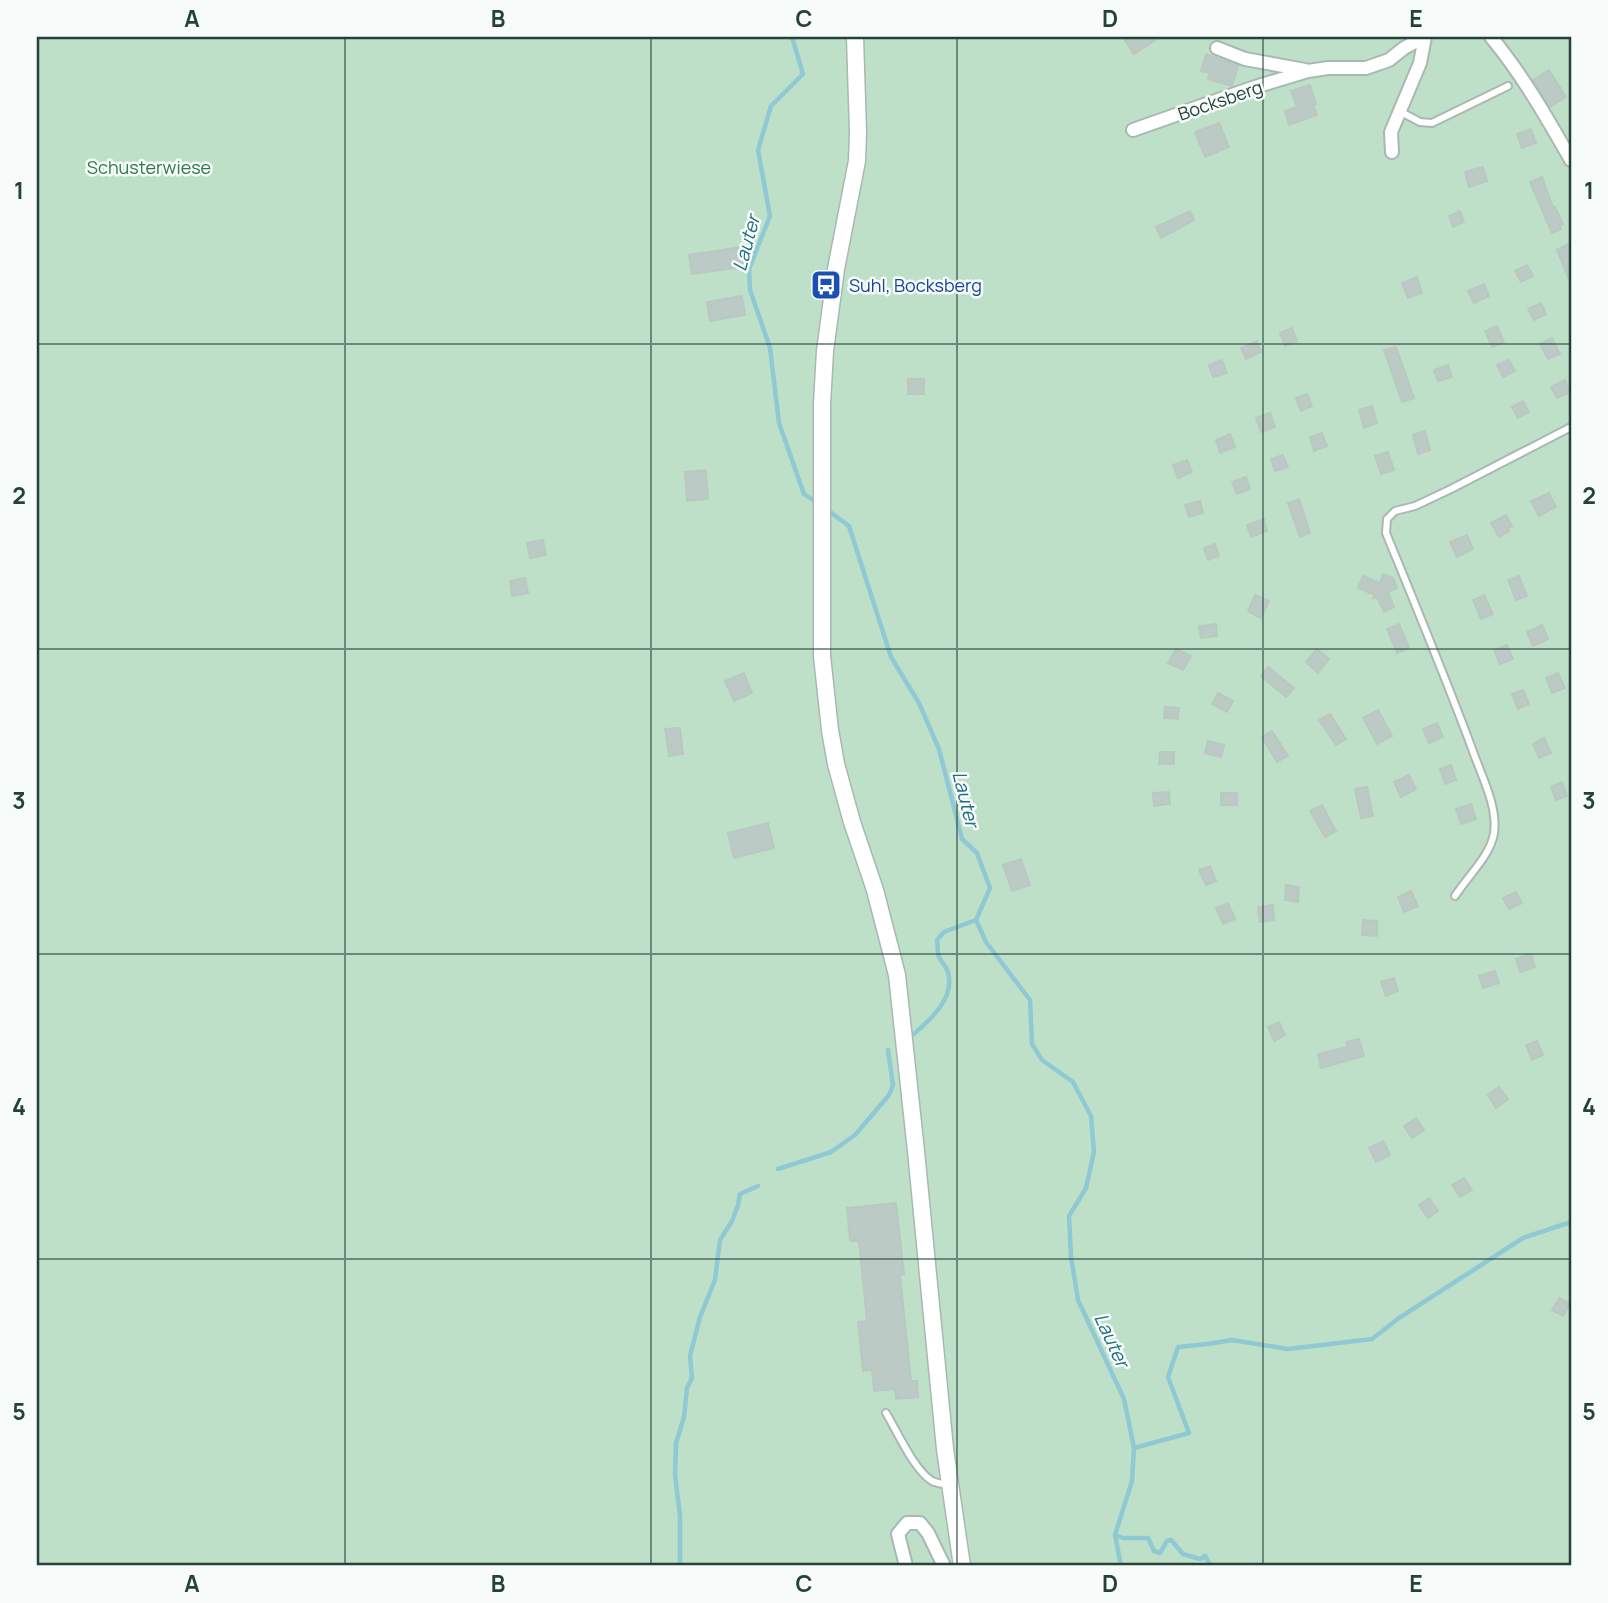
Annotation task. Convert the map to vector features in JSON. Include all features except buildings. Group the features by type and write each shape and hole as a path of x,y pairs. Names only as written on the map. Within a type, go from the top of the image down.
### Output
{"street":[{"path":"855,37 857,161 836,269 825,351 822,404 822,656 836,764 875,890 897,975 945,1449 962,1566"},
{"path":"1392,152 1391,132 1420,62 1425,37"},
{"name":"Bocksberg","path":"1133,130 1308,71 1366,68 1389,60 1425,37"},
{"path":"1491,37 1528,89 1571,160"},
{"name":"Bocksberg","path":"1217,48 1245,59 1308,71"},
{"path":"906,1566 898,1534 907,1523 920,1523 928,1533 944,1566"}],"lane":[{"path":"1399,111 1420,122 1432,123 1508,86"},
{"path":"1455,896 1488,852 1494,837 1495,822 1489,797 1452,695 1385,533 1387,519 1395,511 1415,506 1451,489 1571,427"},
{"path":"886,1413 922,1472 932,1481 950,1485"}],"green space":[{"name":"Schusterwiese","path":"37,37 1571,37 1571,1566 37,1566"}],"waterway":[{"name":"Lauter","path":"792,37 803,74 771,106 758,150 770,216 749,269 750,290 770,348 779,423 804,494 819,504"},
{"name":"Lauter","path":"826,509 849,526 891,657 919,703 939,749 962,839 977,853 990,888 976,920 986,942 1030,1000 1032,1044 1042,1060 1073,1082 1091,1116 1094,1152 1086,1188 1069,1216 1071,1257 1078,1300 1124,1399 1134,1448 1132,1481 1115,1535 1121,1566"},
{"path":"914,1034 940,1007 948,990 948,972 938,955 937,940 944,932 976,920"},
{"path":"778,1169 831,1152 855,1135 889,1095 893,1085 888,1050"},
{"path":"680,1566 676,1443 684,1417 687,1388 692,1378 690,1356 700,1317 715,1280 720,1240 732,1221 740,1194 758,1186"},
{"path":"1134,1448 1189,1433 1168,1377 1178,1347 1232,1340 1288,1349 1372,1339 1399,1318 1523,1238 1571,1222"},
{"path":"1115,1535 1123,1538 1148,1538 1154,1551 1160,1553 1167,1541 1171,1540 1183,1554 1200,1559 1205,1556 1211,1566"}],"place":[{"name":"Suhl, Bocksberg","path":"826,285"}]}
